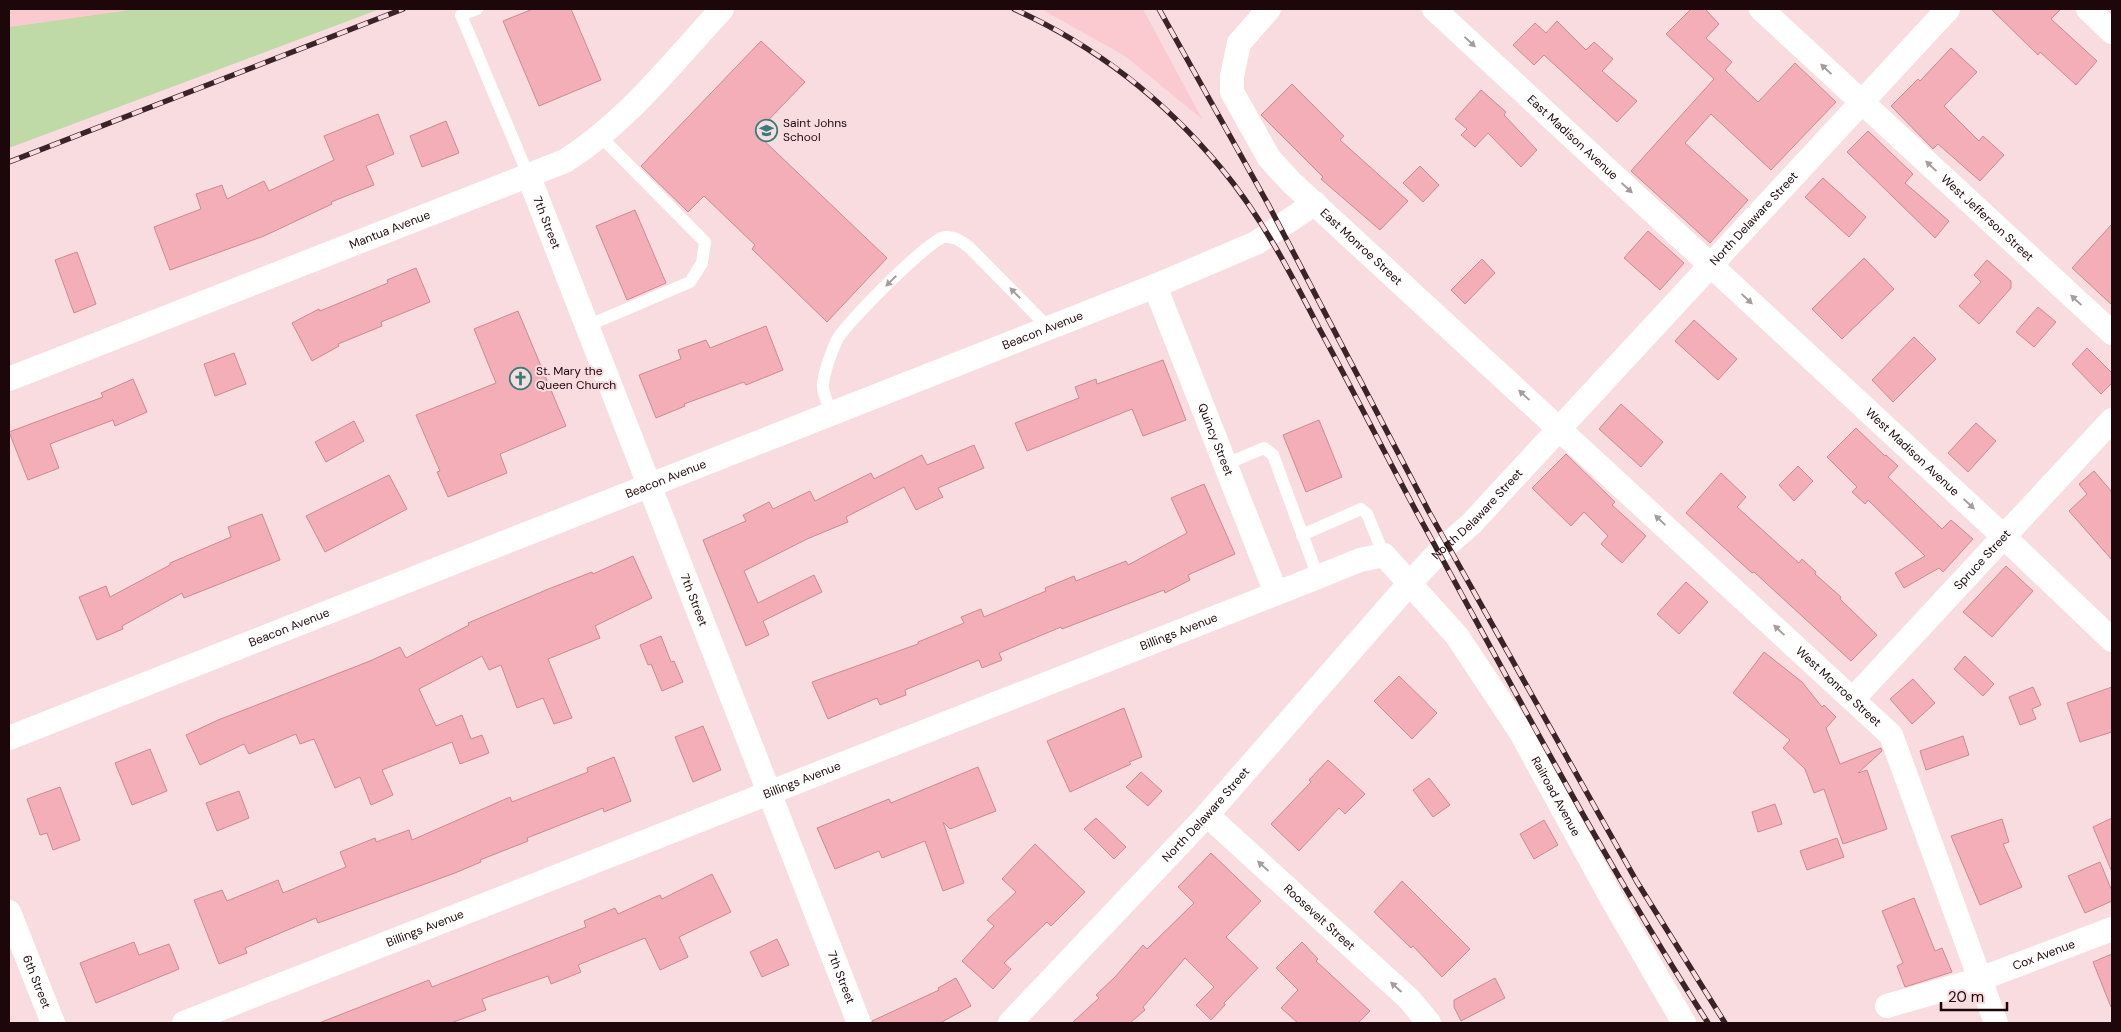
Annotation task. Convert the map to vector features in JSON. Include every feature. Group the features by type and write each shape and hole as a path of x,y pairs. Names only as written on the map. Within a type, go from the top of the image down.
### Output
{"street":[{"name":"Mantua Avenue","path":"9,379 565,162 601,137 626,113 722,9"},
{"name":"East Monroe Street","path":"1270,9 1239,43 1232,76 1232,92 1269,158 1291,182 1560,428"},
{"name":"East Madison Avenue","path":"1434,9 1711,266"},
{"name":"West Jefferson Street","path":"1761,9 2112,334"},
{"name":"North Delaware Street","path":"1012,1023 1208,815 1409,584 1439,552 1470,524 1560,428 1948,9"},
{"path":"2088,9 2112,32"},
{"name":"7th Street","path":"529,177 859,1023"},
{"name":"Beacon Avenue","path":"9,738 1155,286 1256,243 1315,203"},
{"name":"West Madison Avenue","path":"1711,266 2004,536 2112,640"},
{"name":"Quincy Street","path":"1155,286 1276,593"},
{"name":"Spruce Street","path":"1854,699 2112,420"},
{"name":"West Monroe Street","path":"1560,428 1891,735 1996,1023"},
{"path":"1384,555 1409,584"},
{"name":"Billings Avenue","path":"184,1023 1318,576 1360,560 1384,555"},
{"name":"Railroad Avenue","path":"1409,584 1457,636 1520,731 1612,899 1684,1023"},
{"name":"Roosevelt Street","path":"1208,815 1409,999 1429,1023"},
{"name":"6th Street","path":"9,912 53,1023"},
{"name":"Cox Avenue","path":"1888,1006 1980,979 2112,929"}],"lane":[{"path":"477,9 461,15 529,177"},
{"path":"586,326 690,282 702,263 705,242 601,137"},
{"path":"831,414 822,387 837,338 901,271 929,245 944,237 958,239 969,247 1049,328"},
{"path":"1226,464 1264,448 1273,455 1318,576"},
{"path":"1302,535 1361,509 1367,514 1384,555"}],"shaded area":[{"path":"9,9 136,9 9,27"},
{"path":"1041,9 1143,9 1202,119 1125,56"}],"green space":[{"path":"136,9 380,9 9,148 9,27"}],"building":[{"path":"533,9 571,9 601,80 539,106 503,21"},
{"path":"1691,9 1705,9 1719,24 1706,38 1732,62 1725,70 1758,102 1795,63 1836,102 1771,170 1711,114 1685,143 1748,200 1710,243 1631,171 1714,79 1666,34"},
{"path":"1991,9 2061,9 2051,19 2097,61 2076,85 2040,52 2038,55"},
{"path":"1557,21 1586,50 1594,42 1613,59 1602,71 1637,101 1617,122 1544,55 1534,65 1513,45 1535,23 1546,33"},
{"path":"761,41 805,82 756,133 887,258 827,322 752,249 755,245 704,196 688,212 641,166"},
{"path":"1951,48 1977,72 1944,106 1979,141 1983,136 2004,155 1980,181 1938,144 1933,149 1891,106 1918,79 1920,81"},
{"path":"1292,84 1344,136 1340,140 1408,201 1380,230 1321,179 1323,177 1261,115"},
{"path":"1481,90 1506,112 1504,115 1537,150 1521,167 1488,133 1475,147 1461,135 1467,129 1455,119"},
{"path":"378,114 394,154 366,166 374,185 331,202 332,204 264,236 170,270 154,227 201,209 196,194 222,185 227,199 264,181 269,191 334,160 324,136"},
{"path":"446,121 459,153 422,167 410,136"},
{"path":"1868,131 1913,174 1905,183 1949,221 1935,238 1847,152"},
{"path":"1420,166 1439,185 1423,202 1403,183"},
{"path":"1823,178 1866,217 1849,237 1805,197"},
{"path":"635,210 666,283 627,300 596,226"},
{"path":"2112,224 2112,305 2072,268"},
{"path":"1648,231 1684,263 1660,290 1624,258"},
{"path":"77,252 96,304 74,313 55,260"},
{"path":"1864,258 1894,289 1842,339 1812,309"},
{"path":"1482,259 1495,273 1465,304 1451,290"},
{"path":"1987,260 2011,281 2011,288 1979,324 1959,306 1981,282 1974,275"},
{"path":"416,268 430,302 381,322 382,326 338,344 339,346 312,361 292,323 319,309 320,311 388,283 387,280"},
{"path":"2038,307 2056,322 2034,347 2016,332"},
{"path":"518,311 566,426 500,454 507,473 448,497 437,472 440,471 416,415 496,383 474,329"},
{"path":"1694,320 1737,359 1718,380 1675,341"},
{"path":"766,326 783,370 746,385 744,382 684,404 685,406 656,418 639,375 681,359 678,350 706,340 710,348"},
{"path":"1914,337 1936,359 1893,402 1872,380"},
{"path":"2087,348 2112,373 2112,383 2101,394 2072,364"},
{"path":"234,353 246,384 215,396 204,364"},
{"path":"1163,360 1186,420 1143,436 1132,409 1027,451 1015,423 1079,398 1075,387 1096,379 1097,384"},
{"path":"133,379 147,412 115,426 113,420 50,444 59,468 28,480 9,432 103,397 101,393"},
{"path":"1621,404 1663,442 1641,467 1599,429"},
{"path":"1319,420 1342,477 1306,492 1283,435"},
{"path":"354,421 364,441 326,462 315,442"},
{"path":"1976,423 1996,441 1968,472 1948,453"},
{"path":"1856,428 1898,466 1888,477 1942,529 1951,520 1973,539 1943,572 1939,568 1904,588 1895,573 1925,556 1868,500 1865,504 1852,492 1857,487 1827,457"},
{"path":"974,445 984,468 938,488 943,497 916,510 904,487 846,517 848,522 807,539 744,571 758,603 814,575 822,592 763,621 769,635 746,646 703,540 746,521 743,515 769,502 773,509 810,491 815,501 871,473 874,479 922,455 927,465"},
{"path":"1566,454 1615,502 1612,505 1646,536 1622,563 1601,544 1608,536 1584,512 1571,526 1532,488"},
{"path":"1798,466 1813,481 1794,501 1779,485"},
{"path":"2094,471 2112,492 2112,560 2069,511 2087,494 2079,484"},
{"path":"1721,473 1746,497 1737,507 1799,563 1802,559 1877,635 1851,661 1686,513"},
{"path":"389,475 407,509 325,552 306,516"},
{"path":"1204,484 1235,554 1188,575 1190,580 1165,593 1164,590 1062,629 1061,627 999,653 1002,660 982,668 979,660 905,690 906,695 880,705 877,698 828,719 812,682 918,644 918,642 964,623 961,617 981,609 984,617 1046,591 1045,588 1074,576 1076,581 1126,561 1128,565 1187,533 1171,498"},
{"path":"262,514 280,560 184,598 182,593 122,626 123,629 97,640 79,597 106,586 110,597 170,565 170,563 231,537 228,527"},
{"path":"633,556 652,598 595,626 600,638 548,659 572,718 554,724 543,698 517,708 501,665 489,670 482,656 419,689 436,726 462,715 471,739 482,735 489,753 460,764 452,742 382,770 393,795 371,805 360,777 335,788 314,739 300,744 296,734 249,754 244,744 200,765 186,735 218,720 370,661 400,647 406,658 469,625 468,623 546,590 592,572 593,574"},
{"path":"2006,566 2033,591 1992,637 1963,612"},
{"path":"1686,582 1708,602 1679,634 1657,614"},
{"path":"661,636 671,662 674,661 683,682 662,691 651,664 648,665 640,645"},
{"path":"1764,652 1802,682 1822,707 1824,705 1836,717 1826,728 1840,764 1881,748 1882,751 1858,773 1867,770 1887,829 1843,844 1824,789 1814,793 1805,769 1783,748 1790,740 1733,693"},
{"path":"1965,656 1994,684 1983,696 1954,669"},
{"path":"1399,676 1437,713 1412,739 1374,701"},
{"path":"1913,679 1935,703 1912,724 1890,699"},
{"path":"2033,687 2041,705 2032,709 2036,719 2020,725 2009,697"},
{"path":"2112,687 2112,732 2080,742 2067,703"},
{"path":"1124,708 1142,757 1070,792 1047,741"},
{"path":"703,726 721,770 693,782 675,737"},
{"path":"1963,736 1969,755 1926,770 1920,751"},
{"path":"150,749 167,791 132,805 115,763"},
{"path":"614,757 631,801 604,812 603,808 527,838 528,841 480,860 481,862 455,873 318,923 316,918 245,948 247,953 219,964 194,900 222,890 227,901 278,880 283,893 346,867 340,852 375,838 376,842 409,830 412,840 510,797 512,802 588,772 587,768"},
{"path":"1328,760 1365,794 1345,814 1339,808 1299,851 1271,824 1311,782 1309,780"},
{"path":"978,767 996,811 950,829 943,822 964,883 943,891 925,841 882,858 879,851 835,869 817,828 889,799 891,803"},
{"path":"1141,772 1162,791 1148,806 1126,787"},
{"path":"1429,778 1450,805 1433,817 1413,790"},
{"path":"60,787 80,840 53,850 47,833 40,835 27,799"},
{"path":"239,791 249,818 217,831 206,803"},
{"path":"1775,804 1782,824 1758,832 1752,812"},
{"path":"1096,818 1126,847 1114,859 1084,829"},
{"path":"2112,818 2112,872 2093,827"},
{"path":"2002,819 2009,842 2003,844 2022,887 1980,905 1951,836"},
{"path":"1544,820 1558,845 1534,859 1520,834"},
{"path":"1837,838 1844,857 1807,870 1800,851"},
{"path":"1035,844 1085,892 1051,926 1047,922 1004,963 1011,969 993,989 962,961 994,926 987,920 1016,892 1002,879"},
{"path":"1211,853 1261,901 1226,937 1258,968 1224,1003 1225,1005 1211,1020 1196,1005 1214,987 1185,958 1143,1007 1145,1010 1130,1023 1072,1023 1099,998 1096,995 1115,977 1143,945 1147,949 1194,903 1178,887"},
{"path":"2100,862 2112,891 2112,901 2085,913 2068,876"},
{"path":"712,874 731,912 679,937 688,957 660,970 645,938 578,965 581,972 551,984 548,976 482,999 486,1010 451,1023 319,1023 429,980 432,987 586,927 584,921 615,908 618,914 660,895 662,899"},
{"path":"1402,881 1470,949 1442,977 1413,946 1411,948 1374,912"},
{"path":"1914,898 1935,951 1942,948 1952,972 1905,987 1897,966 1903,963 1882,911"},
{"path":"777,939 789,965 762,977 750,952"},
{"path":"134,942 139,955 169,944 179,969 96,1003 80,963"},
{"path":"1302,942 1318,959 1316,961 1370,1011 1358,1023 1298,1023 1281,1008 1298,990 1276,968"},
{"path":"2112,954 2112,1007 2111,1007 2093,962"},
{"path":"956,978 971,1006 940,1023 872,1023 872,1021 939,990 938,988"},
{"path":"1495,978 1505,998 1461,1021 1454,1007 1454,1000"}],"railway":[{"path":"9,162 403,9"},
{"path":"1014,9 1073,40 1126,76 1176,119 1236,186 1286,265 1409,498 1596,838 1708,1023"},
{"path":"1159,9 1268,204 1429,512 1637,882 1725,1023"}],"place":[{"name":"Saint Johns School","path":"767,130"},
{"name":"St. Mary the Queen Church","path":"520,378"}]}
